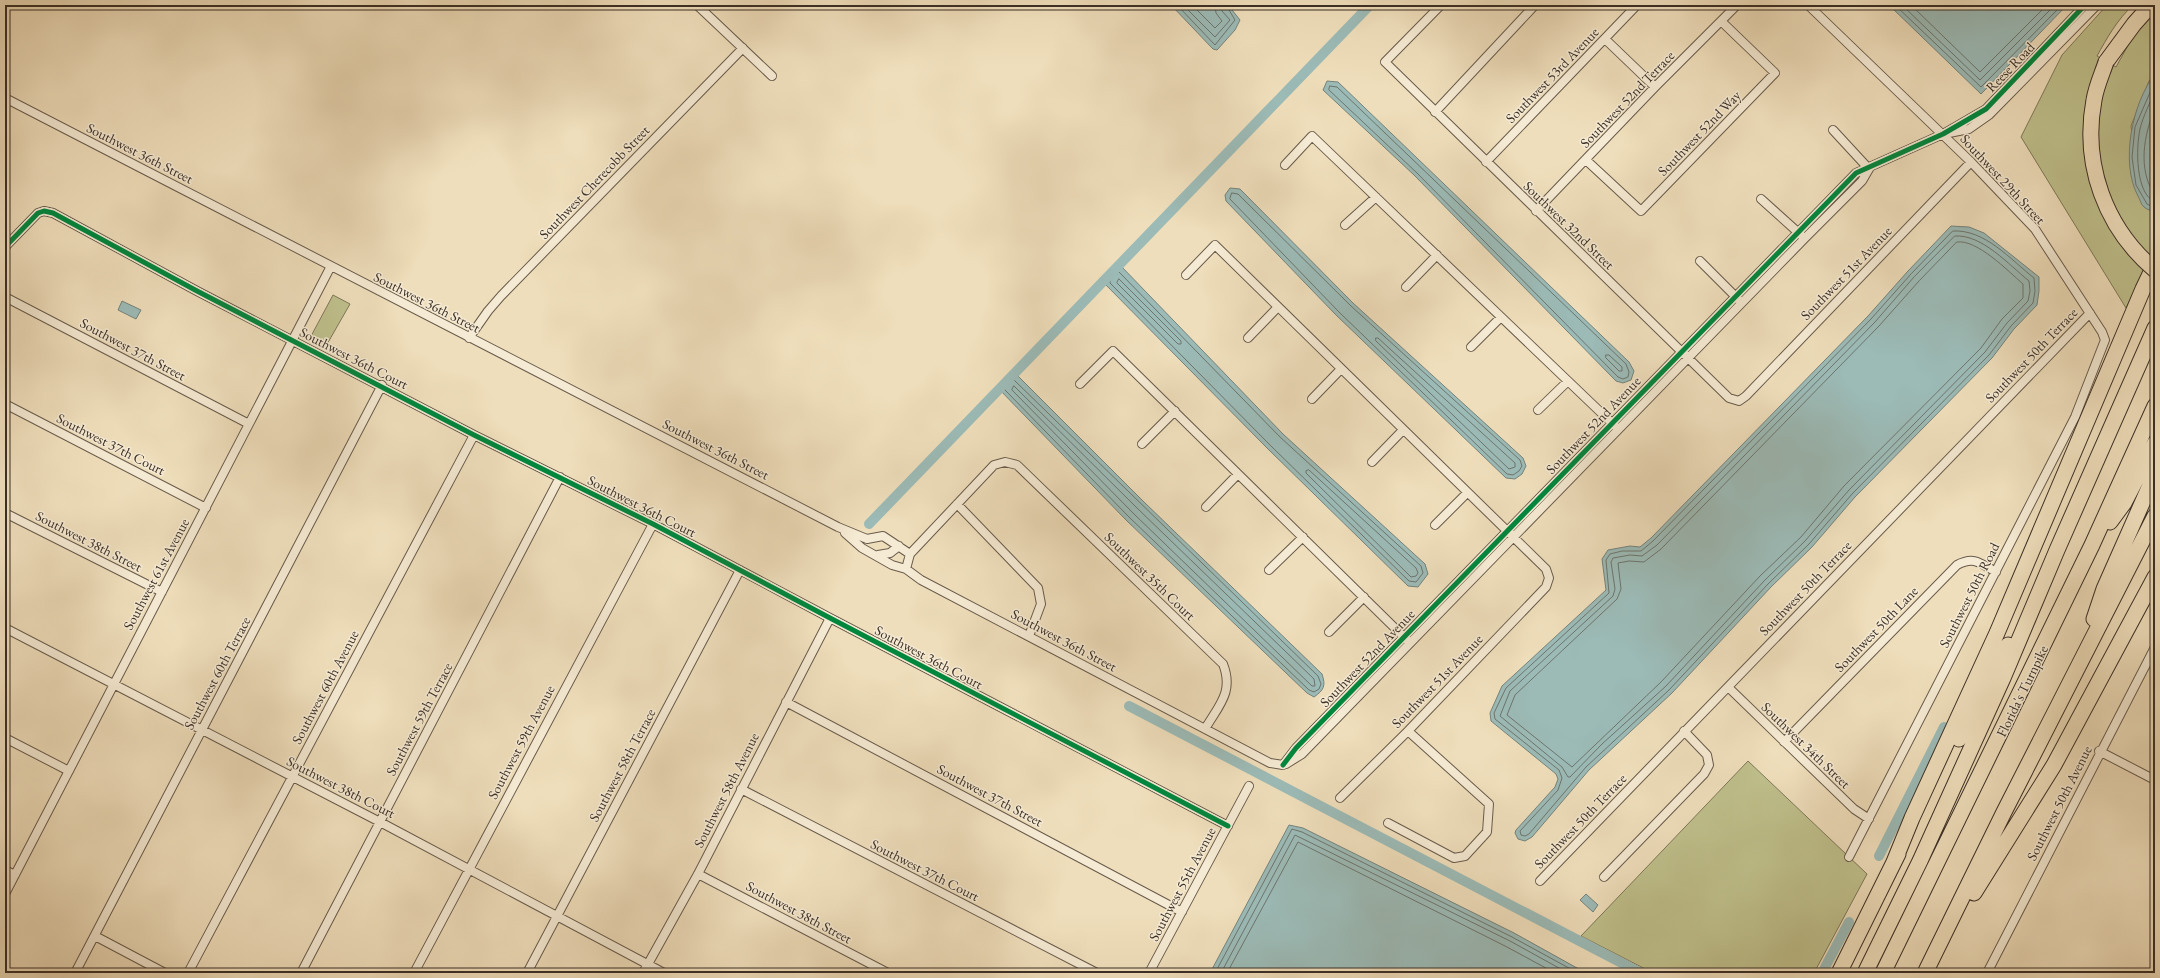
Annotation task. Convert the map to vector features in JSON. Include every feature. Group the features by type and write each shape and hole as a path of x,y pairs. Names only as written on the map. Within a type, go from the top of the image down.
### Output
{"highway":[{"path":"2151,5 2134,24 2106,62 2094,98 2091,119 2091,149 2094,174 2105,205 2113,221 2135,252 2155,270"},
{"path":"1894,862 1912,818 1998,633 2142,289 2155,264"},
{"path":"1865,973 1920,861 2000,685 2057,550 2155,328"},
{"name":"Florida's Turnpike","path":"1882,973 2092,545 2155,406"},
{"path":"2092,545 2124,503 2155,443"},
{"path":"2081,660 2104,589 2155,474"},
{"path":"1928,968 2081,660 2155,516"},
{"path":"1839,973 1894,862 2057,550"},
{"path":"1928,968 2054,765 2155,577"}],"street":[{"path":"697,5 772,76"},
{"name":"Southwest 32nd Street","path":"1441,5 1385,62 1729,398 1739,401"},
{"path":"1435,112 1536,5"},
{"name":"Southwest 53rd Avenue","path":"1486,162 1637,5"},
{"name":"Southwest 52nd Terrace","path":"1536,211 1655,87 1737,5"},
{"name":"Southwest 29th Street","path":"1808,5 1943,134 2034,229 2102,332 2105,340"},
{"name":"Reese Road","path":"1943,134 1958,119 2006,89 2085,5"},
{"name":"Reese Road","path":"1943,134 1968,129 1989,115 2097,5"},
{"name":"Southwest 52nd Way","path":"1586,160 1641,211 1775,73 1721,21"},
{"path":"1604,39 1655,87"},
{"name":"Southwest Cherecobb Street","path":"469,338 488,311 501,296 743,48"},
{"name":"Southwest 36th Street","path":"5,98 838,527 867,539 883,536 910,554"},
{"path":"1833,130 1869,169"},
{"name":"Southwest 52nd Avenue","path":"1283,765 1296,748 1856,173 1869,169 1943,134"},
{"path":"1285,165 1312,136 1618,429"},
{"name":"Southwest 51st Avenue","path":"1739,401 1746,396 1971,162"},
{"name":"Southwest 52nd Avenue","path":"1283,765 1302,754 1688,357 1862,181 1869,169"},
{"path":"1345,225 1376,197"},
{"path":"1761,199 1805,238"},
{"name":"Southwest 36th Court","path":"5,247 38,213 44,211 53,213 293,340 382,385 474,435 653,524 1228,826"},
{"path":"1186,275 1215,245 1513,538"},
{"path":"1406,287 1437,256"},
{"path":"1700,261 1742,302"},
{"name":"Southwest 61st Avenue","path":"5,894 331,266"},
{"name":"Southwest 37th Street","path":"5,297 249,424"},
{"path":"1248,338 1278,307"},
{"name":"Southwest 50th Terrace","path":"1540,881 2090,314"},
{"path":"1471,347 1501,317"},
{"name":"Southwest 50th Road","path":"1849,857 2075,416 2105,340"},
{"path":"1080,384 1113,351 1410,643"},
{"path":"1312,398 1341,369"},
{"path":"1538,410 1568,381"},
{"name":"Southwest 60th Terrace","path":"75,973 382,385"},
{"name":"Southwest 37th Court","path":"5,404 206,508"},
{"path":"1142,444 1175,411"},
{"path":"1372,462 1403,430"},
{"name":"Southwest 60th Avenue","path":"188,973 474,435"},
{"name":"Southwest 35th Court","path":"957,504 994,465 1005,462 1018,466 1223,664 1228,677 1227,690 1205,729"},
{"path":"1206,507 1238,474"},
{"name":"Southwest 59th Terrace","path":"301,973 560,477"},
{"path":"1435,525 1467,493"},
{"path":"906,569 910,554 957,504 1038,588 1040,604 1029,636"},
{"name":"Southwest 38th Street","path":"5,512 162,592"},
{"name":"Southwest 59th Avenue","path":"414,973 653,524"},
{"name":"Southwest 36th Street","path":"838,527 862,548 878,555 892,565 906,569 921,580 1270,763 1283,765"},
{"path":"1270,570 1302,537"},
{"name":"Southwest 51st Avenue","path":"1340,798 1546,587 1549,578 1546,569 1513,538"},
{"path":"878,555 890,554 899,546"},
{"name":"Southwest 50th Lane","path":"1784,742 1957,564 1966,560 1976,560 1996,572"},
{"name":"Southwest 58th Terrace","path":"527,973 740,570"},
{"path":"1329,632 1364,597"},
{"name":"Southwest 58th Avenue","path":"643,973 698,874 830,618"},
{"name":"Southwest 38th Court","path":"5,628 469,868 664,973"},
{"name":"Southwest 50th Avenue","path":"1987,973 2155,646"},
{"name":"Southwest 34th Street","path":"1728,687 1854,809 1869,819"},
{"name":"Southwest 37th Street","path":"786,702 1182,912"},
{"path":"1388,823 1454,858 1465,856 1487,832 1489,804 1408,730"},
{"path":"1604,877 1704,774 1709,765 1707,755 1684,731"},
{"path":"5,738 69,771"},
{"path":"2100,751 2155,780"},
{"name":"Southwest 55th Avenue","path":"1149,973 1249,786"},
{"name":"Southwest 37th Court","path":"742,789 1097,973"},
{"path":"5,870 15,875"},
{"name":"Southwest 38th Street","path":"698,874 888,973"},
{"path":"95,936 166,973"}],"green space":[{"path":"2107,5 2133,5 2117,23 2097,56 2116,67 2136,31 2155,11 2155,74 2149,81 2131,126 2144,207 2155,212 2155,250 2126,308 2021,137 2062,55"},
{"path":"333,295 350,304 326,346 310,338"},
{"path":"1748,761 1867,874 1814,973 1653,973 1581,936"}],"water":[{"path":"1171,5 1228,5 1240,20 1235,30 1217,50 1213,49"},
{"path":"1889,5 2067,5 1981,94"},
{"path":"2155,74 2155,212 2143,206 2138,196 2130,167 2129,151 2131,134 2140,101"},
{"path":"1327,81 1338,82 1629,362 1634,371 1631,380 1623,383 1616,381 1414,175 1323,90"},
{"path":"1230,188 1240,189 1353,303 1523,458 1526,466 1522,474 1515,479 1506,478 1336,315 1226,201 1225,195"},
{"path":"1951,226 1969,227 1984,233 2039,277 2037,305 2014,329 1992,358 1855,497 1812,547 1771,587 1672,693 1589,770 1532,837 1525,841 1518,839 1515,833 1516,830 1555,787 1558,779 1556,774 1491,721 1490,713 1502,686 1606,590 1602,559 1608,550 1630,546 1640,547 1651,538 1868,316"},
{"path":"1120,265 1283,434 1425,564 1428,574 1418,587 1408,586 1267,448 1103,282"},
{"path":"122,301 141,310 136,319 118,310"},
{"path":"1014,372 1143,501 1322,674 1324,685 1320,692 1314,697 1307,693 1126,520 998,388"},
{"path":"1289,825 1303,828 1514,933 1586,973 1210,973"},
{"path":"1586,894 1598,905 1593,912 1580,900"}],"waterway":[{"path":"869,524 1370,5"},
{"path":"1129,706 1641,973"},
{"path":"1879,856 1944,727"},
{"path":"1822,973 1849,922"}],"cycle path":[{"path":"1283,765 1296,748 1856,173 1943,134 1986,109 2085,5"},
{"path":"5,247 38,213 44,211 53,213 197,291 474,435 653,524 1228,826"}]}
